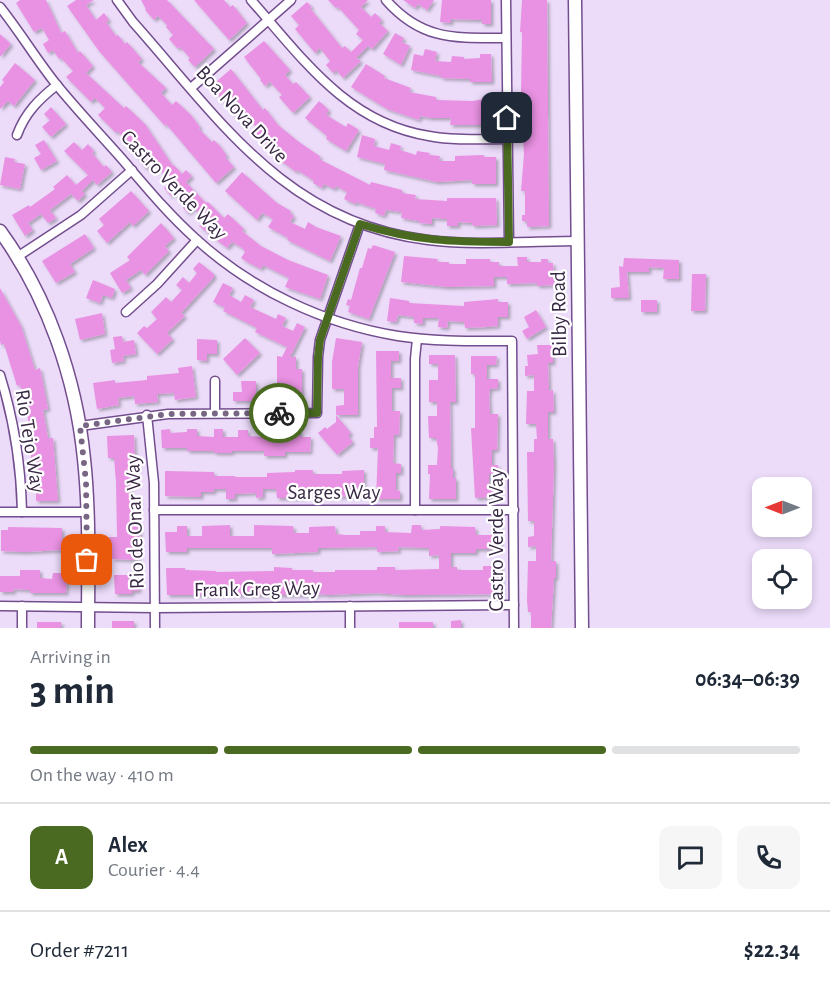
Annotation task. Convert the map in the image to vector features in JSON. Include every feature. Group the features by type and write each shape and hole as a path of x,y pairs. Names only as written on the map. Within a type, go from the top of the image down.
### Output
{"main road":[{"name":"Bilby Road","path":"574,0 582,628"},
{"path":"0,231 34,289 58,344 80,426 87,512 88,628"}],"street":[{"name":"Boa Nova Drive","path":"117,0 133,22 238,141 271,173 310,200 360,224 386,232 430,240 578,241"},
{"path":"251,0 331,89 376,119 404,130 434,137 508,139"},
{"path":"191,88 291,0"},
{"path":"386,0 410,22 433,34 459,38 507,38"},
{"path":"506,0 509,242"},
{"name":"Castro Verde Way","path":"0,7 57,84 176,220 197,240 240,273 268,290 327,317 366,330 417,339 512,341 514,628"},
{"path":"17,135 35,103 57,84"},
{"path":"17,257 81,215 132,170"},
{"path":"80,426 147,415 317,413 320,340 360,224"},
{"path":"126,312 157,285 197,240"},
{"path":"415,510 417,339"},
{"name":"Rio Tejo Way","path":"0,375 14,431 19,463 22,512"},
{"path":"215,381 215,413"},
{"name":"Rio de Onar Way","path":"147,415 154,510 155,628"},
{"name":"Sarges Way","path":"154,510 514,510"},
{"path":"0,513 87,512"},
{"name":"Frank Greg Way","path":"0,606 155,608 514,605"},
{"path":"22,606 22,628"},
{"path":"350,606 350,628"}],"building":[{"path":"20,0 46,0 61,33 65,31 78,53 80,51 93,66 86,73 145,124 173,166 182,174 186,170 192,176 186,182 206,203 208,202 224,218 228,214 244,229 242,231 261,246 288,260 328,275 320,299 285,287 289,278 263,265 261,269 249,263 241,258 245,252 242,248 232,242 227,248 199,226 206,220 194,208 188,213 183,208 185,205 174,193 171,196 164,188 171,182 153,162 145,168 118,131 116,133 98,115 105,108 95,98 91,102 66,77 73,71 61,58 59,59 53,50 48,53 43,44 49,40 42,28 34,32 16,3"},
{"path":"76,0 94,0 86,5 96,20 104,13 109,20 106,22 116,36 118,35 125,44 127,42 142,59 138,62 166,88 161,93 172,105 176,101 191,115 200,127 199,129 212,142 214,140 220,146 227,156 225,157 234,167 216,183 99,51 67,6"},
{"path":"141,0 167,0 214,49 195,67 180,47 178,49 169,39 173,35 166,27 167,25 158,16 154,20 145,10"},
{"path":"194,0 224,0 230,7 233,5 247,23 229,40"},
{"path":"328,0 368,0 361,7 371,17 375,13 382,20 379,23 388,31 372,49 368,46 356,58 361,61 343,78 336,70 333,73 326,65 330,61 320,48 315,53 295,29 299,25 291,16 307,2 342,48 345,46 351,52 363,40 356,34 359,30 338,7 336,8"},
{"path":"403,0 434,0 427,10 418,4 415,8"},
{"path":"442,0 491,0 491,24 482,24 482,20 451,19 451,23 440,22"},
{"path":"522,0 547,0 549,226 527,227 527,221 522,221 522,215 525,215 525,191 521,191 524,154 522,122 523,109 526,109 526,94 521,94"},
{"path":"395,33 404,38 402,42 410,46 401,65 383,54"},
{"path":"0,34 11,44 0,57"},
{"path":"264,41 290,70 285,75 293,84 296,82 310,97 293,113 279,97 282,95 270,82 265,86 244,57"},
{"path":"425,49 437,52 435,61 451,62 452,56 464,57 464,59 480,58 480,54 491,54 492,82 441,78 441,76 411,70 414,54 423,56"},
{"path":"15,63 35,80 14,106 8,101 0,109 0,87 4,82 2,80"},
{"path":"366,64 385,76 384,78 411,88 409,92 436,97 436,100 473,101 494,97 494,118 483,121 483,125 450,125 451,118 420,116 419,120 387,109 351,87"},
{"path":"231,69 263,110 265,108 278,125 321,157 319,159 370,185 371,182 402,190 402,193 416,195 415,199 447,201 447,198 496,198 497,225 473,226 472,223 458,222 458,226 447,226 447,219 432,218 432,224 419,223 419,221 401,218 402,212 386,210 384,216 375,213 376,209 344,199 347,192 336,186 334,189 324,184 322,188 313,183 314,181 297,170 296,172 277,158 279,154 263,143 254,133 258,130 243,110 236,116 211,86"},
{"path":"319,101 329,110 326,114 331,118 346,127 348,123 359,130 346,151 326,139 327,136 305,118"},
{"path":"51,107 66,124 51,137 42,127 50,120 44,114"},
{"path":"362,135 375,139 374,146 389,150 391,143 401,146 400,150 416,155 417,151 440,156 439,161 455,161 455,156 496,157 496,184 472,184 472,180 437,182 384,170 385,164 357,157"},
{"path":"44,140 57,161 41,170 34,158 41,154 35,145"},
{"path":"74,142 82,150 88,144 94,151 92,153 104,167 106,165 112,172 97,185 93,180 82,191 85,194 78,201 71,194 50,210 56,218 48,223 41,214 28,223 33,230 25,236 12,215 29,205 30,207 55,189 53,187 67,175 76,185 88,175 64,151"},
{"path":"5,157 25,164 20,189 0,185"},
{"path":"242,172 277,203 291,211 290,213 294,216 290,222 305,229 308,222 341,236 330,261 287,240 288,238 268,227 273,219 262,213 257,220 225,191"},
{"path":"131,191 149,211 133,226 130,222 107,243 97,231 104,225 99,219"},
{"path":"161,223 174,238 165,246 169,251 145,275 141,270 126,280 131,288 122,293 110,273 130,260 127,257"},
{"path":"85,234 94,248 70,264 75,272 56,283 42,261"},
{"path":"373,245 395,252 369,319 348,312 350,306 346,305 348,299 351,300 368,248 371,249"},
{"path":"404,256 438,259 437,262 449,262 449,264 466,264 466,259 490,259 490,262 499,262 499,266 518,266 517,257 527,257 527,262 541,262 541,259 548,259 548,263 553,263 554,285 507,284 507,277 494,277 494,286 447,287 401,282"},
{"path":"624,258 679,260 679,279 663,279 664,268 649,267 649,272 627,272 629,298 611,298 611,288 620,287 619,266 623,267"},
{"path":"199,262 214,274 214,277 181,313 185,316 167,333 173,339 157,354 137,333 157,319 151,312 166,297 171,302 182,290 176,285 183,277 189,283 197,273 193,269"},
{"path":"692,274 706,274 705,311 691,311"},
{"path":"93,280 115,289 112,298 103,295 100,303 86,298"},
{"path":"223,283 233,288 229,295 241,302 245,295 254,300 250,307 276,319 278,314 286,318 282,326 293,331 297,323 305,327 290,357 296,357 296,369 302,369 302,394 297,394 297,402 277,403 277,356 282,357 287,347 255,332 257,328 223,311 225,308 213,302"},
{"path":"0,288 21,326 35,370 40,368 48,409 43,410 48,438 53,438 58,501 36,501 36,473 33,474 30,449 33,449 27,413 20,385 17,386 4,344 1,345 0,341"},
{"path":"390,298 409,301 409,303 464,306 464,302 498,299 498,302 508,302 508,317 498,317 498,326 465,328 464,322 448,321 447,328 438,327 439,318 423,318 423,324 414,323 414,317 398,315 396,322 387,321"},
{"path":"641,300 657,300 657,312 641,312"},
{"path":"536,310 546,327 527,339 522,331 529,327 524,317"},
{"path":"102,313 105,334 80,340 75,319"},
{"path":"122,336 123,342 134,340 136,354 123,356 124,361 112,363 110,350 115,349 113,337"},
{"path":"245,338 260,353 237,375 223,359"},
{"path":"336,338 362,342 358,366 358,415 336,415 336,406 344,405 344,389 332,389 332,362"},
{"path":"197,339 217,340 217,354 207,354 207,361 197,360"},
{"path":"537,345 553,345 553,363 548,363 549,391 553,390 554,412 548,412 548,439 553,439 554,464 551,561 556,561 551,628 531,628 531,612 528,612 527,600 528,561 536,561 536,546 528,547 528,537 534,536 534,521 528,521 527,452 534,452 534,439 537,439 536,424 526,424 527,391 534,391 534,375 525,376 525,366 528,366 527,355 538,354"},
{"path":"376,351 399,351 399,361 391,361 391,378 401,378 401,388 392,388 392,411 400,411 399,435 394,435 393,463 401,464 401,473 396,473 396,490 400,491 400,499 376,499 378,448 370,448 370,438 374,438 374,427 377,427"},
{"path":"429,355 455,355 456,402 450,402 451,468 453,468 453,478 456,478 456,499 429,499 428,465 437,465 438,448 436,438 429,438 428,416 437,416 437,402 429,402 429,380 438,380 438,364 429,364"},
{"path":"471,356 497,356 496,365 487,365 487,379 498,379 498,388 490,389 489,397 490,414 498,414 497,450 492,450 492,465 498,465 498,474 489,474 489,488 498,487 498,497 475,498 471,428 475,428 475,374 471,374"},
{"path":"192,366 196,397 175,400 174,393 157,394 158,402 135,404 134,396 118,398 119,405 97,409 93,383 147,380 147,376 179,373 178,368"},
{"path":"241,381 256,381 256,401 233,401 233,392 242,392"},
{"path":"336,415 351,433 348,436 353,442 337,455 318,433 336,422"},
{"path":"170,429 170,433 197,429 197,436 214,437 214,429 223,429 223,437 238,437 238,430 248,430 248,436 264,437 264,430 300,430 300,437 311,437 310,452 285,452 285,456 264,456 264,451 214,453 214,451 187,451 187,448 162,448 161,430"},
{"path":"134,435 135,460 137,460 138,470 130,470 130,497 139,497 139,507 131,506 132,523 140,523 138,560 112,559 112,552 109,552 109,537 117,537 116,482 114,458 108,458 107,436"},
{"path":"295,470 313,470 313,474 342,474 342,471 364,470 364,496 327,497 327,489 304,489 304,498 277,498 276,489 263,489 263,497 256,498 256,493 235,494 235,499 226,499 226,489 214,489 214,492 201,492 201,497 165,496 165,471 214,472 214,476 267,477 267,473 295,472"},
{"path":"230,525 230,536 254,536 254,525 293,526 294,533 309,533 309,527 335,526 336,534 346,535 360,535 360,531 376,531 376,526 385,526 385,532 411,533 412,525 421,525 421,530 440,529 440,526 475,527 476,535 491,535 491,526 500,526 500,549 476,549 476,553 451,553 451,567 457,567 457,570 483,570 483,566 501,566 502,594 167,595 166,568 216,572 274,571 274,567 313,570 313,572 377,570 377,567 395,567 395,570 439,569 439,555 429,556 429,548 398,547 399,551 377,552 377,547 318,548 318,552 272,554 272,548 187,548 187,552 166,552 165,532 177,532 177,526 187,526 187,536 202,536 202,526"},
{"path":"8,527 62,528 62,550 1,551 1,530 8,530"},
{"path":"20,570 40,570 40,578 52,579 53,573 67,573 66,593 30,593 30,590 13,589 14,592 0,592 0,576 20,576"},
{"path":"128,573 138,573 139,591 132,591 132,594 115,594 114,575 128,575"},
{"path":"461,620 461,628 451,628 451,621"},
{"path":"112,621 134,621 134,628 112,628"},
{"path":"37,622 61,622 61,628 37,628"},
{"path":"399,622 433,622 433,628 399,628"}],"way so far":[{"path":"87,560 86,482 80,426 168,414 279,413"}],"route":[{"path":"279,413 317,413 320,340 360,224 412,238 457,242 509,242 507,118"}]}
